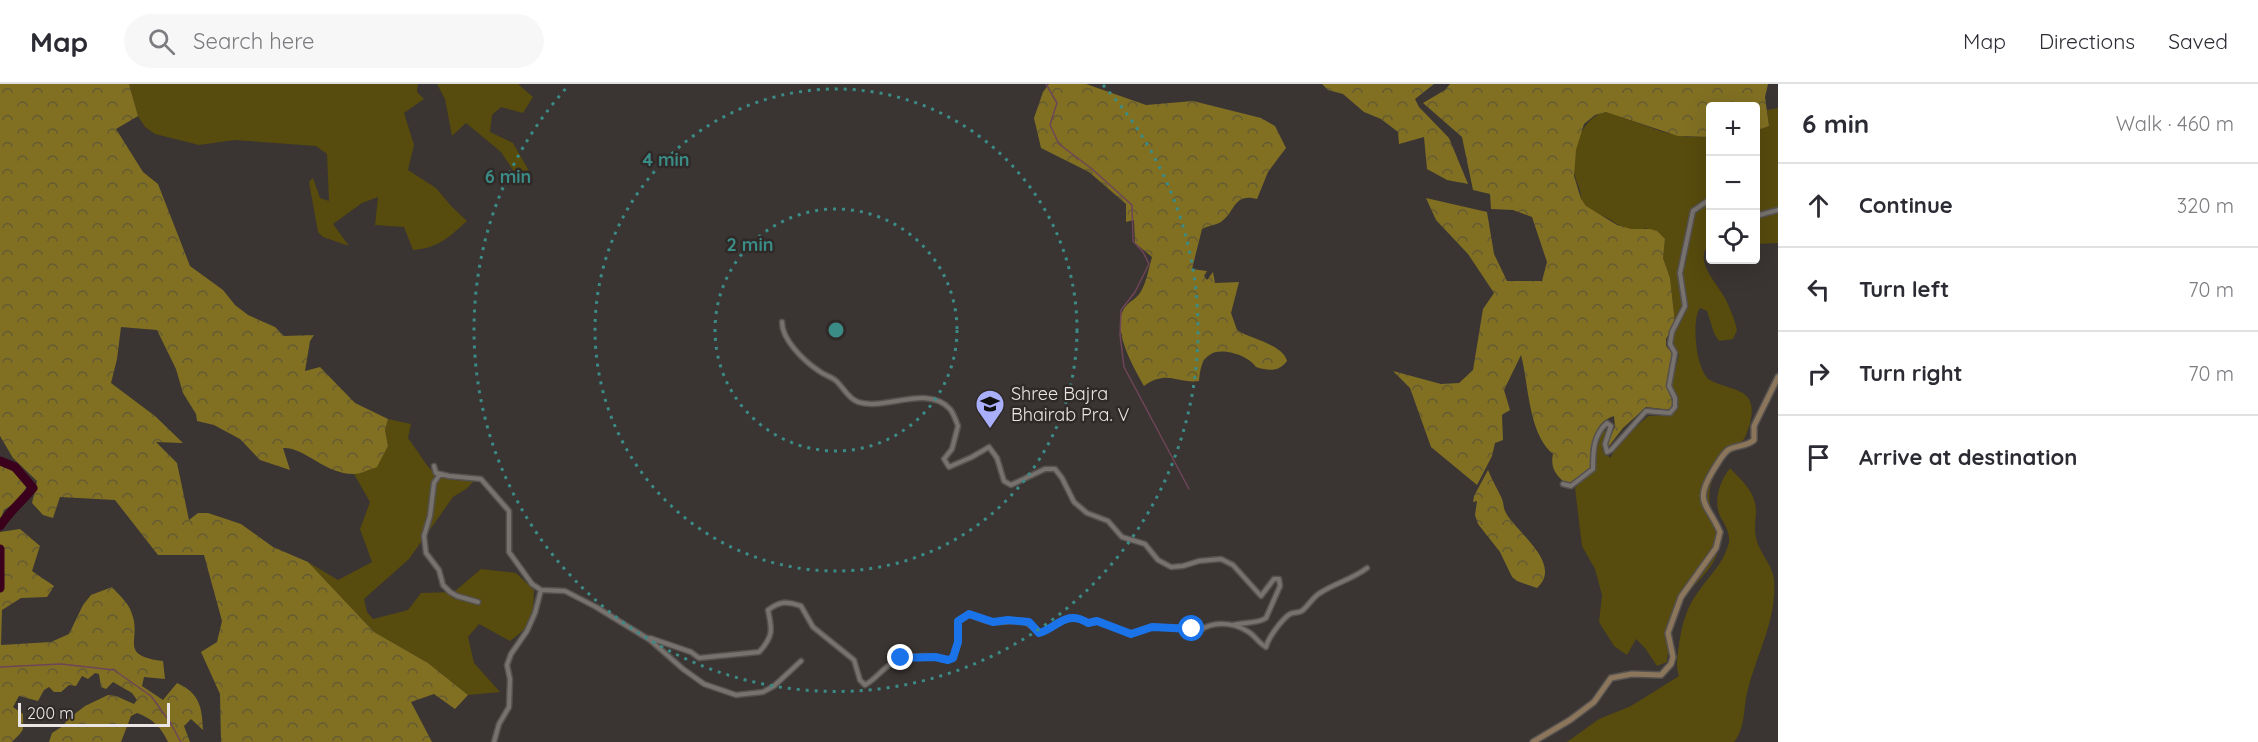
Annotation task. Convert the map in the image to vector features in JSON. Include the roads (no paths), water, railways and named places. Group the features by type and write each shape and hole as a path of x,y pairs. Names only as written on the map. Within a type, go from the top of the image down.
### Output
{"main road":[{"path":"1533,742 1570,720 1594,702 1611,678 1632,674 1661,675 1671,664 1673,657 1668,633 1681,597 1716,548 1720,532 1702,501 1703,487 1723,455 1730,449 1748,445 1754,440 1754,426 1778,377"}],"street":[{"path":"1563,484 1571,486 1593,469 1593,445 1607,423 1611,426 1605,444 1607,452 1646,411 1670,413 1675,407 1675,398 1669,386 1675,352 1670,344 1672,332 1685,306 1680,273 1693,211 1706,202"},
{"path":"1760,215 1778,210"},
{"path":"650,640 650,638 691,652 699,658 759,652 767,643 772,630 768,610 787,601 801,606 813,627 854,660 860,680 865,685 876,679 888,665 901,658 935,657 948,660 953,658 958,642 958,621 969,614 993,622 1008,620 1029,622 1039,633 1053,624 1070,618 1088,623 1097,621 1131,634 1152,627 1185,628 1199,631 1208,625 1232,625 1266,618 1280,586 1279,579 1275,579 1260,596 1233,565 1221,559 1171,567 1158,560 1145,544 1122,537 1108,520 1087,513 1074,502 1055,469 1045,469 1011,485 1004,481 997,458 989,447 949,467 944,459 952,449 958,426 951,410 942,402 914,397 881,404 857,402 844,393 836,380 818,371 788,343 782,331 782,322"},
{"path":"434,466 436,473 481,479 509,511 509,552 527,578 541,590 565,591 574,595 650,640 704,684 736,695 764,692 774,686 801,661"},
{"path":"440,474 434,483 430,516 423,536 426,552 439,570 443,585 450,592 478,602"},
{"path":"1232,625 1246,630 1259,644 1266,647 1269,636 1280,627 1282,620 1292,613 1302,612 1320,593 1367,568"},
{"path":"494,742 499,724 509,706 510,679 507,665 511,654 527,631 541,590"}],"waterway":[{"path":"1046,84 1057,103 1050,125 1059,144 1092,169 1132,205 1133,241 1143,252 1149,264 1135,292 1121,310 1120,335 1124,367 1189,489"},
{"path":"0,461 15,467 33,488 0,526"},
{"path":"0,549 0,588"},
{"path":"0,667 61,664 114,670 151,696 181,742"}],"place":[{"name":"Shree Bajra Bhairab Pra. V","path":"990,430"}]}
